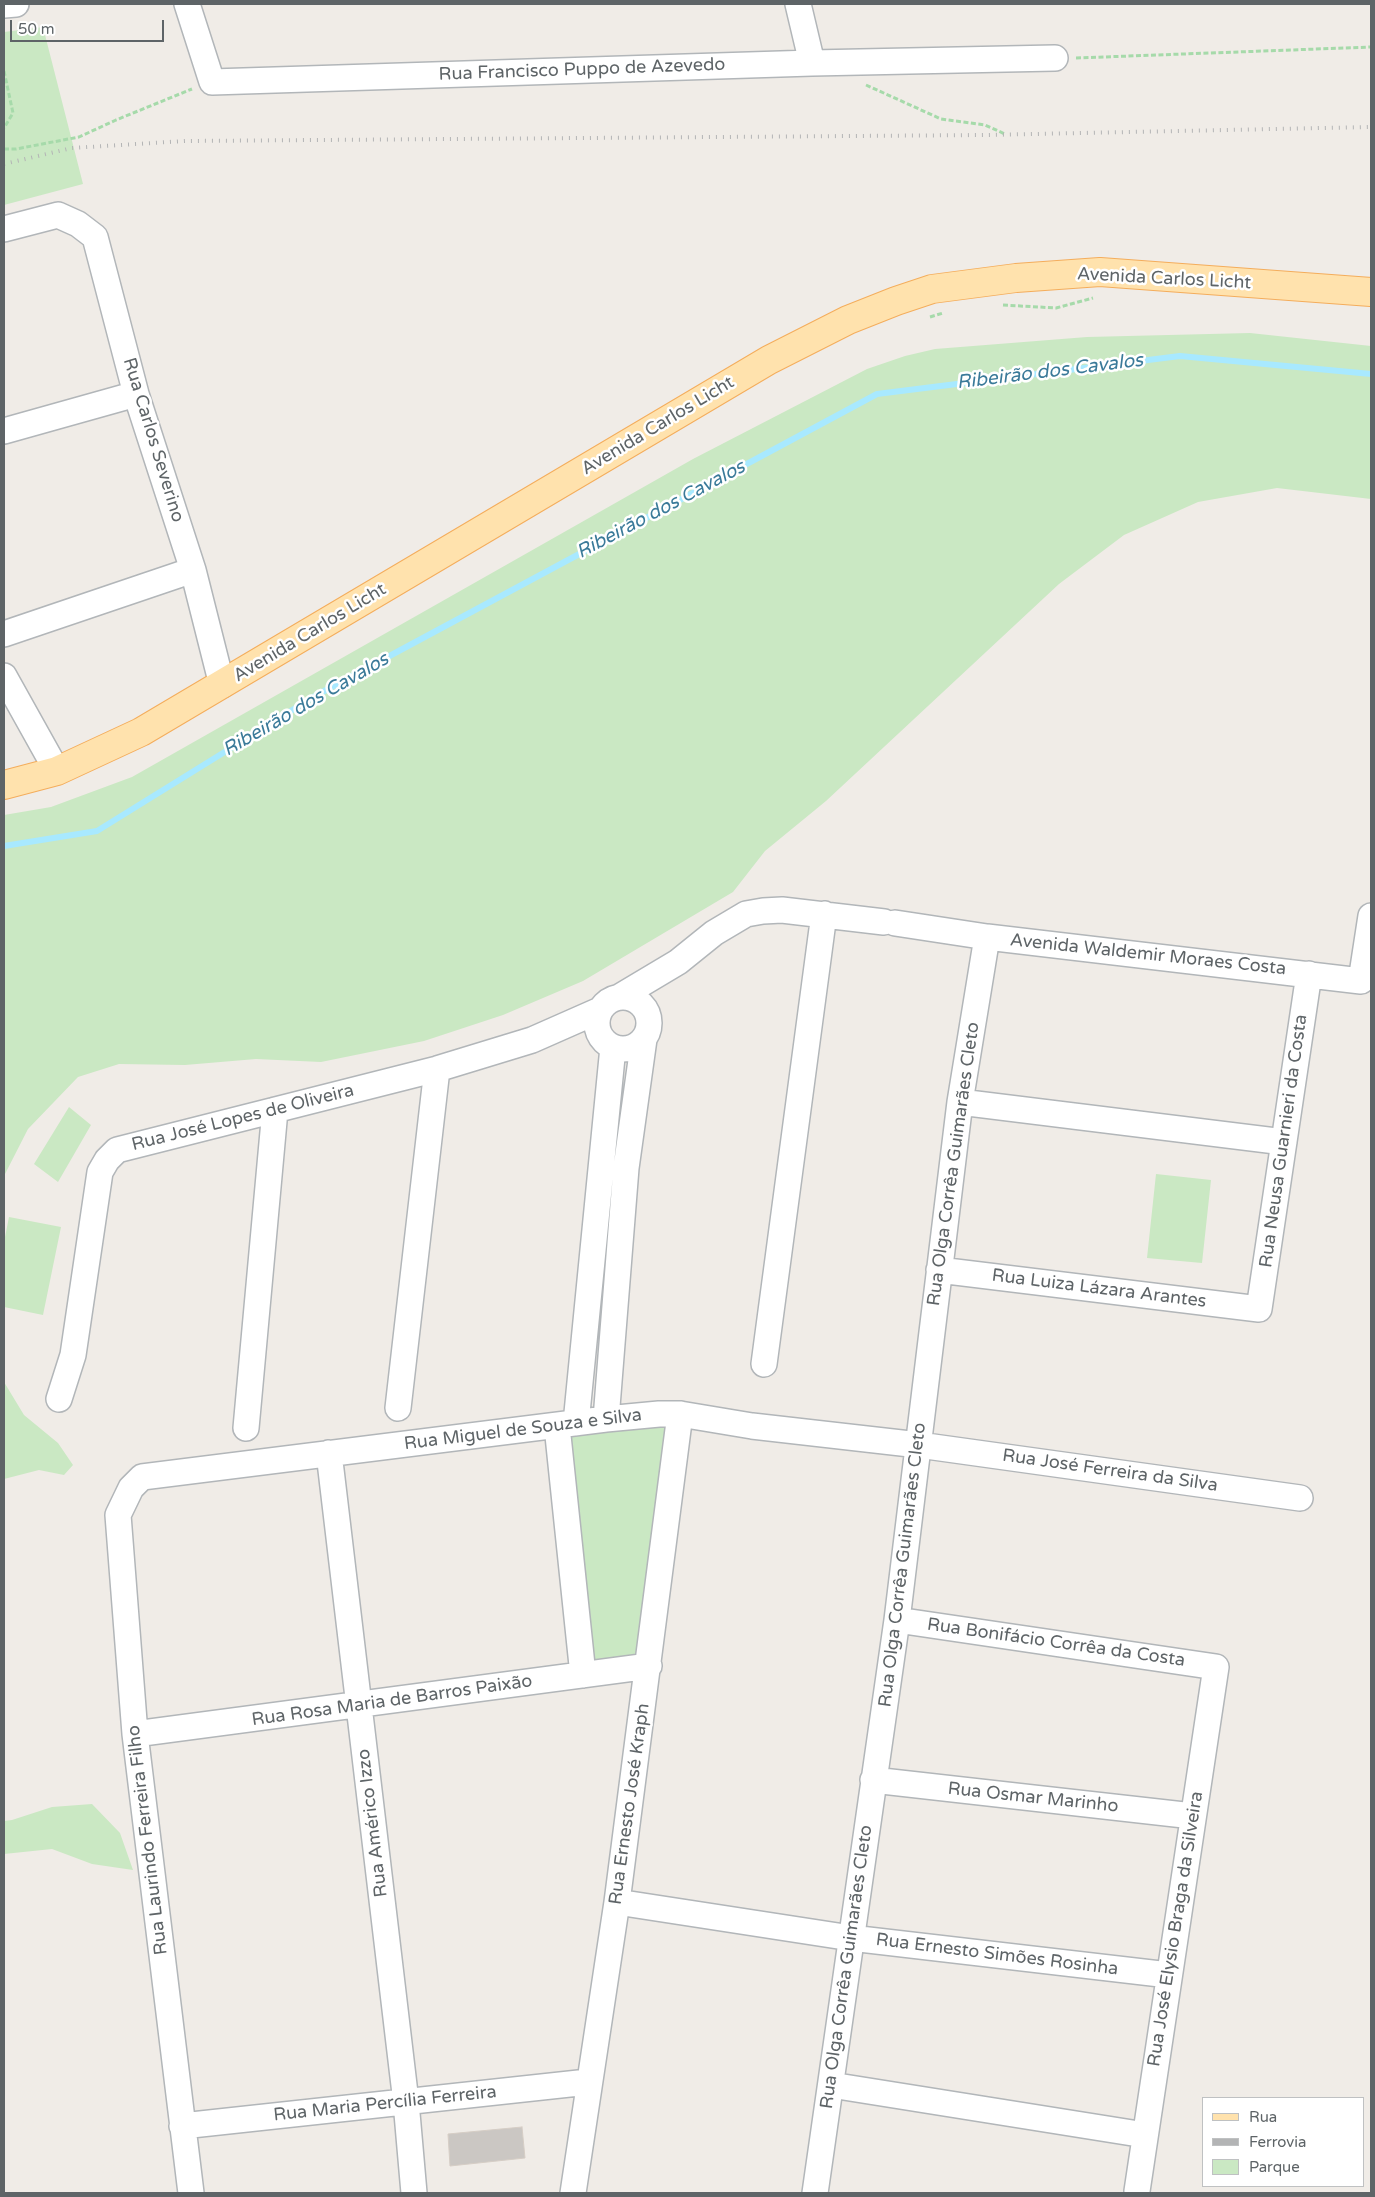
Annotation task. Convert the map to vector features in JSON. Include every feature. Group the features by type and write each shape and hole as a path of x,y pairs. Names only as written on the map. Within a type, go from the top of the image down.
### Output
{"main road":[{"name":"Avenida Carlos Licht","path":"4,785 57,771 141,732 769,360 848,320 896,301 932,289 1016,278 1100,272 1371,292"}],"street":[{"path":"4,5 16,4"},
{"path":"187,4 212,82"},
{"path":"798,4 812,63"},
{"name":"Rua Francisco Puppo de Azevedo","path":"212,82 812,63 1056,58"},
{"name":"Rua Carlos Severino","path":"4,228 58,215 78,224 94,237 136,394 193,570 222,685"},
{"path":"4,431 136,394"},
{"path":"4,634 193,570"},
{"path":"4,676 57,771"},
{"path":"583,1675 567,1425 607,1041 597,1018 600,1010 606,1003 678,962 714,933 746,914 763,910 782,910 824,914 764,1364"},
{"name":"Avenida Waldemir Moraes Costa","path":"824,914 987,937 1366,982"},
{"path":"1366,982 1371,916"},
{"name":"Rua Olga Corrêa Guimarães Cleto","path":"815,2193 897,1620 960,1102 987,937"},
{"path":"644,1006 678,962"},
{"name":"Rua Neusa Guarnieri da Costa","path":"1259,1309 1309,974"},
{"path":"606,1418 626,1168 644,1039 650,1023 644,1006 630,997 621,996"},
{"name":"Rua José Lopes de Oliveira","path":"59,1400 74,1355 100,1172 107,1160 117,1150 437,1069 532,1040 600,1010"},
{"path":"607,1041 630,1048 644,1039"},
{"name":"Rua José Lopes de Oliveira","path":"532,1040 607,1041"},
{"path":"398,1408 437,1069"},
{"path":"960,1102 1284,1142"},
{"path":"246,1428 275,1110"},
{"name":"Rua Luiza Lázara Arantes","path":"939,1270 1259,1309"},
{"name":"Rua Miguel de Souza e Silva","path":"131,1488 142,1477 567,1425 606,1418 659,1414 680,1414 752,1426 919,1445"},
{"name":"Rua Ernesto José Kraph","path":"573,2193 588,2082 617,1902 649,1666 680,1414"},
{"name":"Rua José Ferreira da Silva","path":"919,1445 1300,1498"},
{"name":"Rua Américo Izzo","path":"329,1453 406,2102 414,2193"},
{"name":"Rua Laurindo Ferreira Filho","path":"131,1488 118,1515 135,1734 191,2193"},
{"name":"Rua Bonifácio Corrêa da Costa","path":"897,1620 1216,1667"},
{"name":"Rua Rosa Maria de Barros Paixão","path":"135,1734 359,1706 649,1666"},
{"name":"Rua José Elysio Braga da Silveira","path":"1137,2191 1216,1667"},
{"name":"Rua Osmar Marinho","path":"873,1780 1193,1816"},
{"name":"Rua Ernesto Simões Rosinha","path":"617,1902 851,1938 1169,1975"},
{"name":"Rua Maria Percília Ferreira","path":"182,2126 588,2082"},
{"path":"831,2085 1145,2135"}],"path":[{"path":"1056,58 1371,47"},
{"path":"845,63 864,84 941,120 985,125 1005,134"},
{"path":"4,71 13,113 4,128"},
{"path":"4,149 16,149 79,137 116,120 212,82"},
{"path":"4,100 10,98"},
{"path":"1001,305 1056,308 1103,296"},
{"path":"924,318 944,313"}],"green space":[{"path":"43,27 83,184 4,205 4,32"},
{"path":"1250,333 1371,346 1371,499 1277,488 1198,502 1124,535 1059,584 826,801 765,851 733,892 583,981 503,1015 424,1041 321,1062 256,1059 185,1065 119,1064 78,1077 28,1129 4,1176 4,815 51,807 132,777 693,459 867,369 905,356 935,349 1087,337"},
{"path":"69,1107 91,1125 58,1182 34,1164"},
{"path":"1156,1174 1211,1180 1202,1263 1147,1258"},
{"path":"9,1217 61,1227 43,1315 4,1307 4,1242"},
{"path":"4,1382 24,1415 58,1443 73,1465 64,1475 39,1470 4,1479"},
{"path":"680,1414 649,1666 583,1675 557,1426"},
{"path":"92,1804 120,1833 133,1870 92,1864 52,1849 4,1854 4,1821 52,1807"}],"building":[{"path":"522,2127 525,2158 450,2166 448,2134"}],"waterway":[{"name":"Ribeirão dos Cavalos","path":"4,846 97,831 315,696 877,394 1180,356 1371,374"}],"railway":[{"path":"4,164 72,148 185,141 985,135 1371,127"}]}
